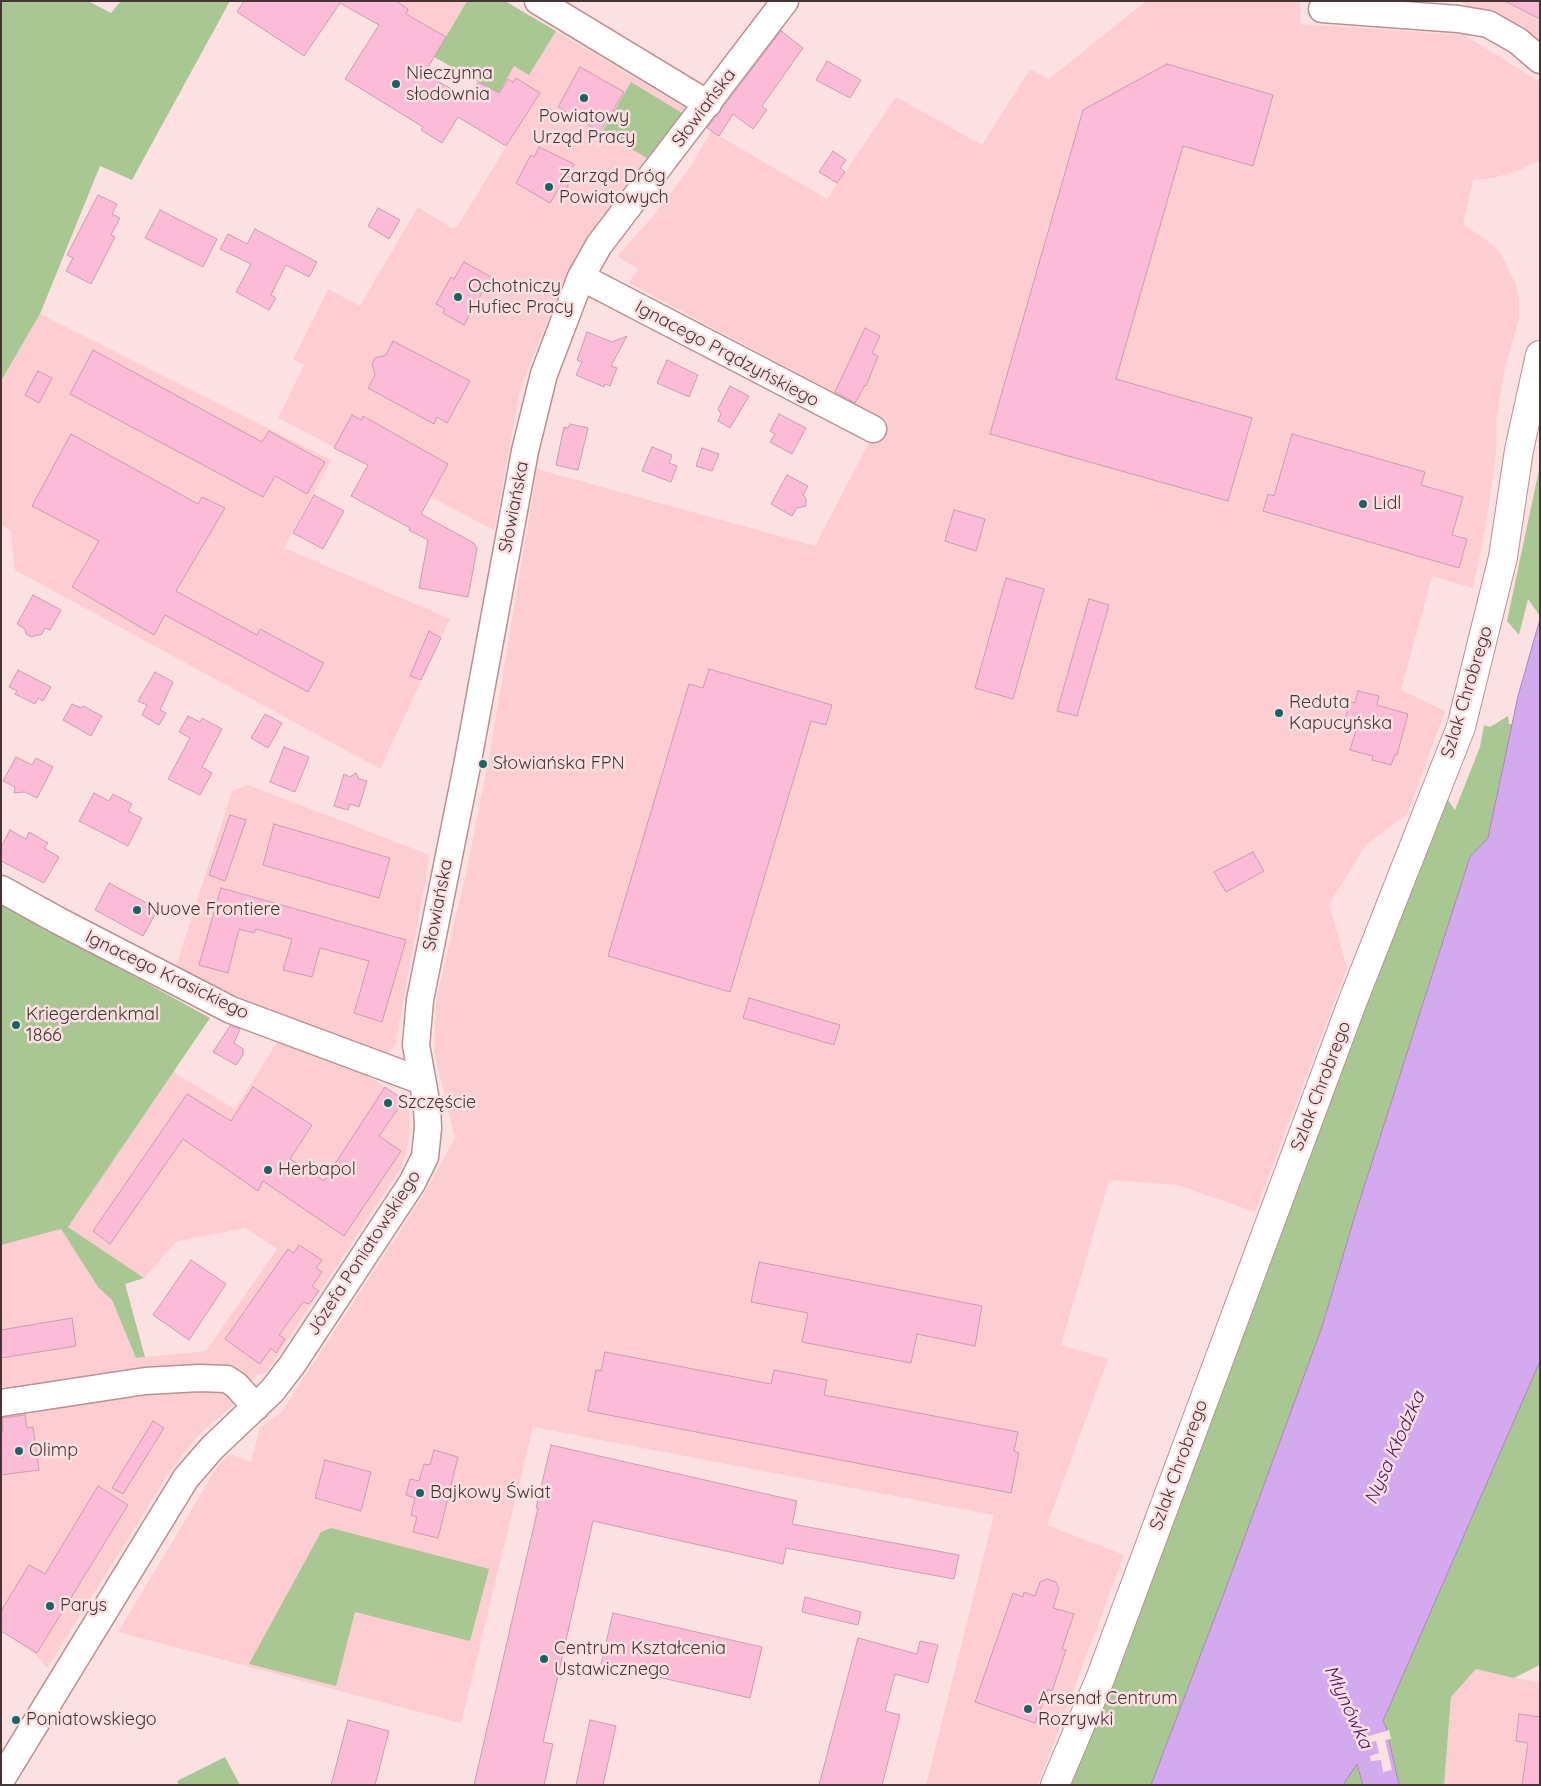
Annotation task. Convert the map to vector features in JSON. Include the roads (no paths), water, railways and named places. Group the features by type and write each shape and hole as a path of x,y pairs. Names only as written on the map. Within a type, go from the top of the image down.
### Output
{"main road":[{"name":"Szlak Chrobrego","path":"1055,1785 1100,1679 1352,1003 1461,727 1502,557 1520,450 1539,365"}],"street":[{"path":"538,1 708,104"},
{"name":"Słowiańska","path":"422,1082 416,1045 420,1000 467,766 525,451 544,374 582,277 600,245 785,1"},
{"path":"1322,9 1458,19 1488,24 1518,41 1540,60"},
{"name":"Ignacego Prądzyńskiego","path":"582,277 873,429"},
{"name":"Ignacego Krasickiego","path":"1,889 231,1010 422,1082"},
{"name":"Józefa Poniatowskiego","path":"1,1780 186,1478 212,1448 272,1391 292,1365 412,1183 425,1157 428,1128 422,1082"},
{"path":"1,1403 145,1381 199,1378 227,1379 236,1385 256,1407"}],"water":[{"path":"1540,619 1540,1361 1383,1721 1399,1785 1363,1785 1357,1764 1343,1785 1151,1785 1322,1327 1356,1212 1470,857 1488,838 1518,696"}],"place":[{"name":"Nieczynna słodownia","path":"396,84"},
{"name":"Powiatowy Urząd Pracy","path":"584,98"},
{"name":"Zarząd Dróg Powiatowych","path":"549,187"},
{"name":"Ochotniczy Hufiec Pracy","path":"458,297"},
{"name":"Lidl","path":"1363,504"},
{"name":"Reduta Kapucyńska","path":"1279,713"},
{"name":"Słowiańska FPN","path":"483,764"},
{"name":"Nuove Frontiere","path":"137,910"},
{"name":"Kriegerdenkmal 1866","path":"16,1025"},
{"name":"Szczęście","path":"388,1103"},
{"name":"Herbapol","path":"268,1170"},
{"name":"Olimp","path":"19,1451"},
{"name":"Bajkowy Świat","path":"420,1493"},
{"name":"Parys","path":"50,1606"},
{"name":"Centrum Kształcenia Ustawicznego","path":"544,1659"},
{"name":"Arsenał Centrum Rozrywki","path":"1028,1709"},
{"name":"Poniatowskiego","path":"16,1720"}],"water label":[{"name":"Nysa Kłodzka","path":"1395,1448"},
{"name":"Młynówka","path":"1348,1707"}]}
